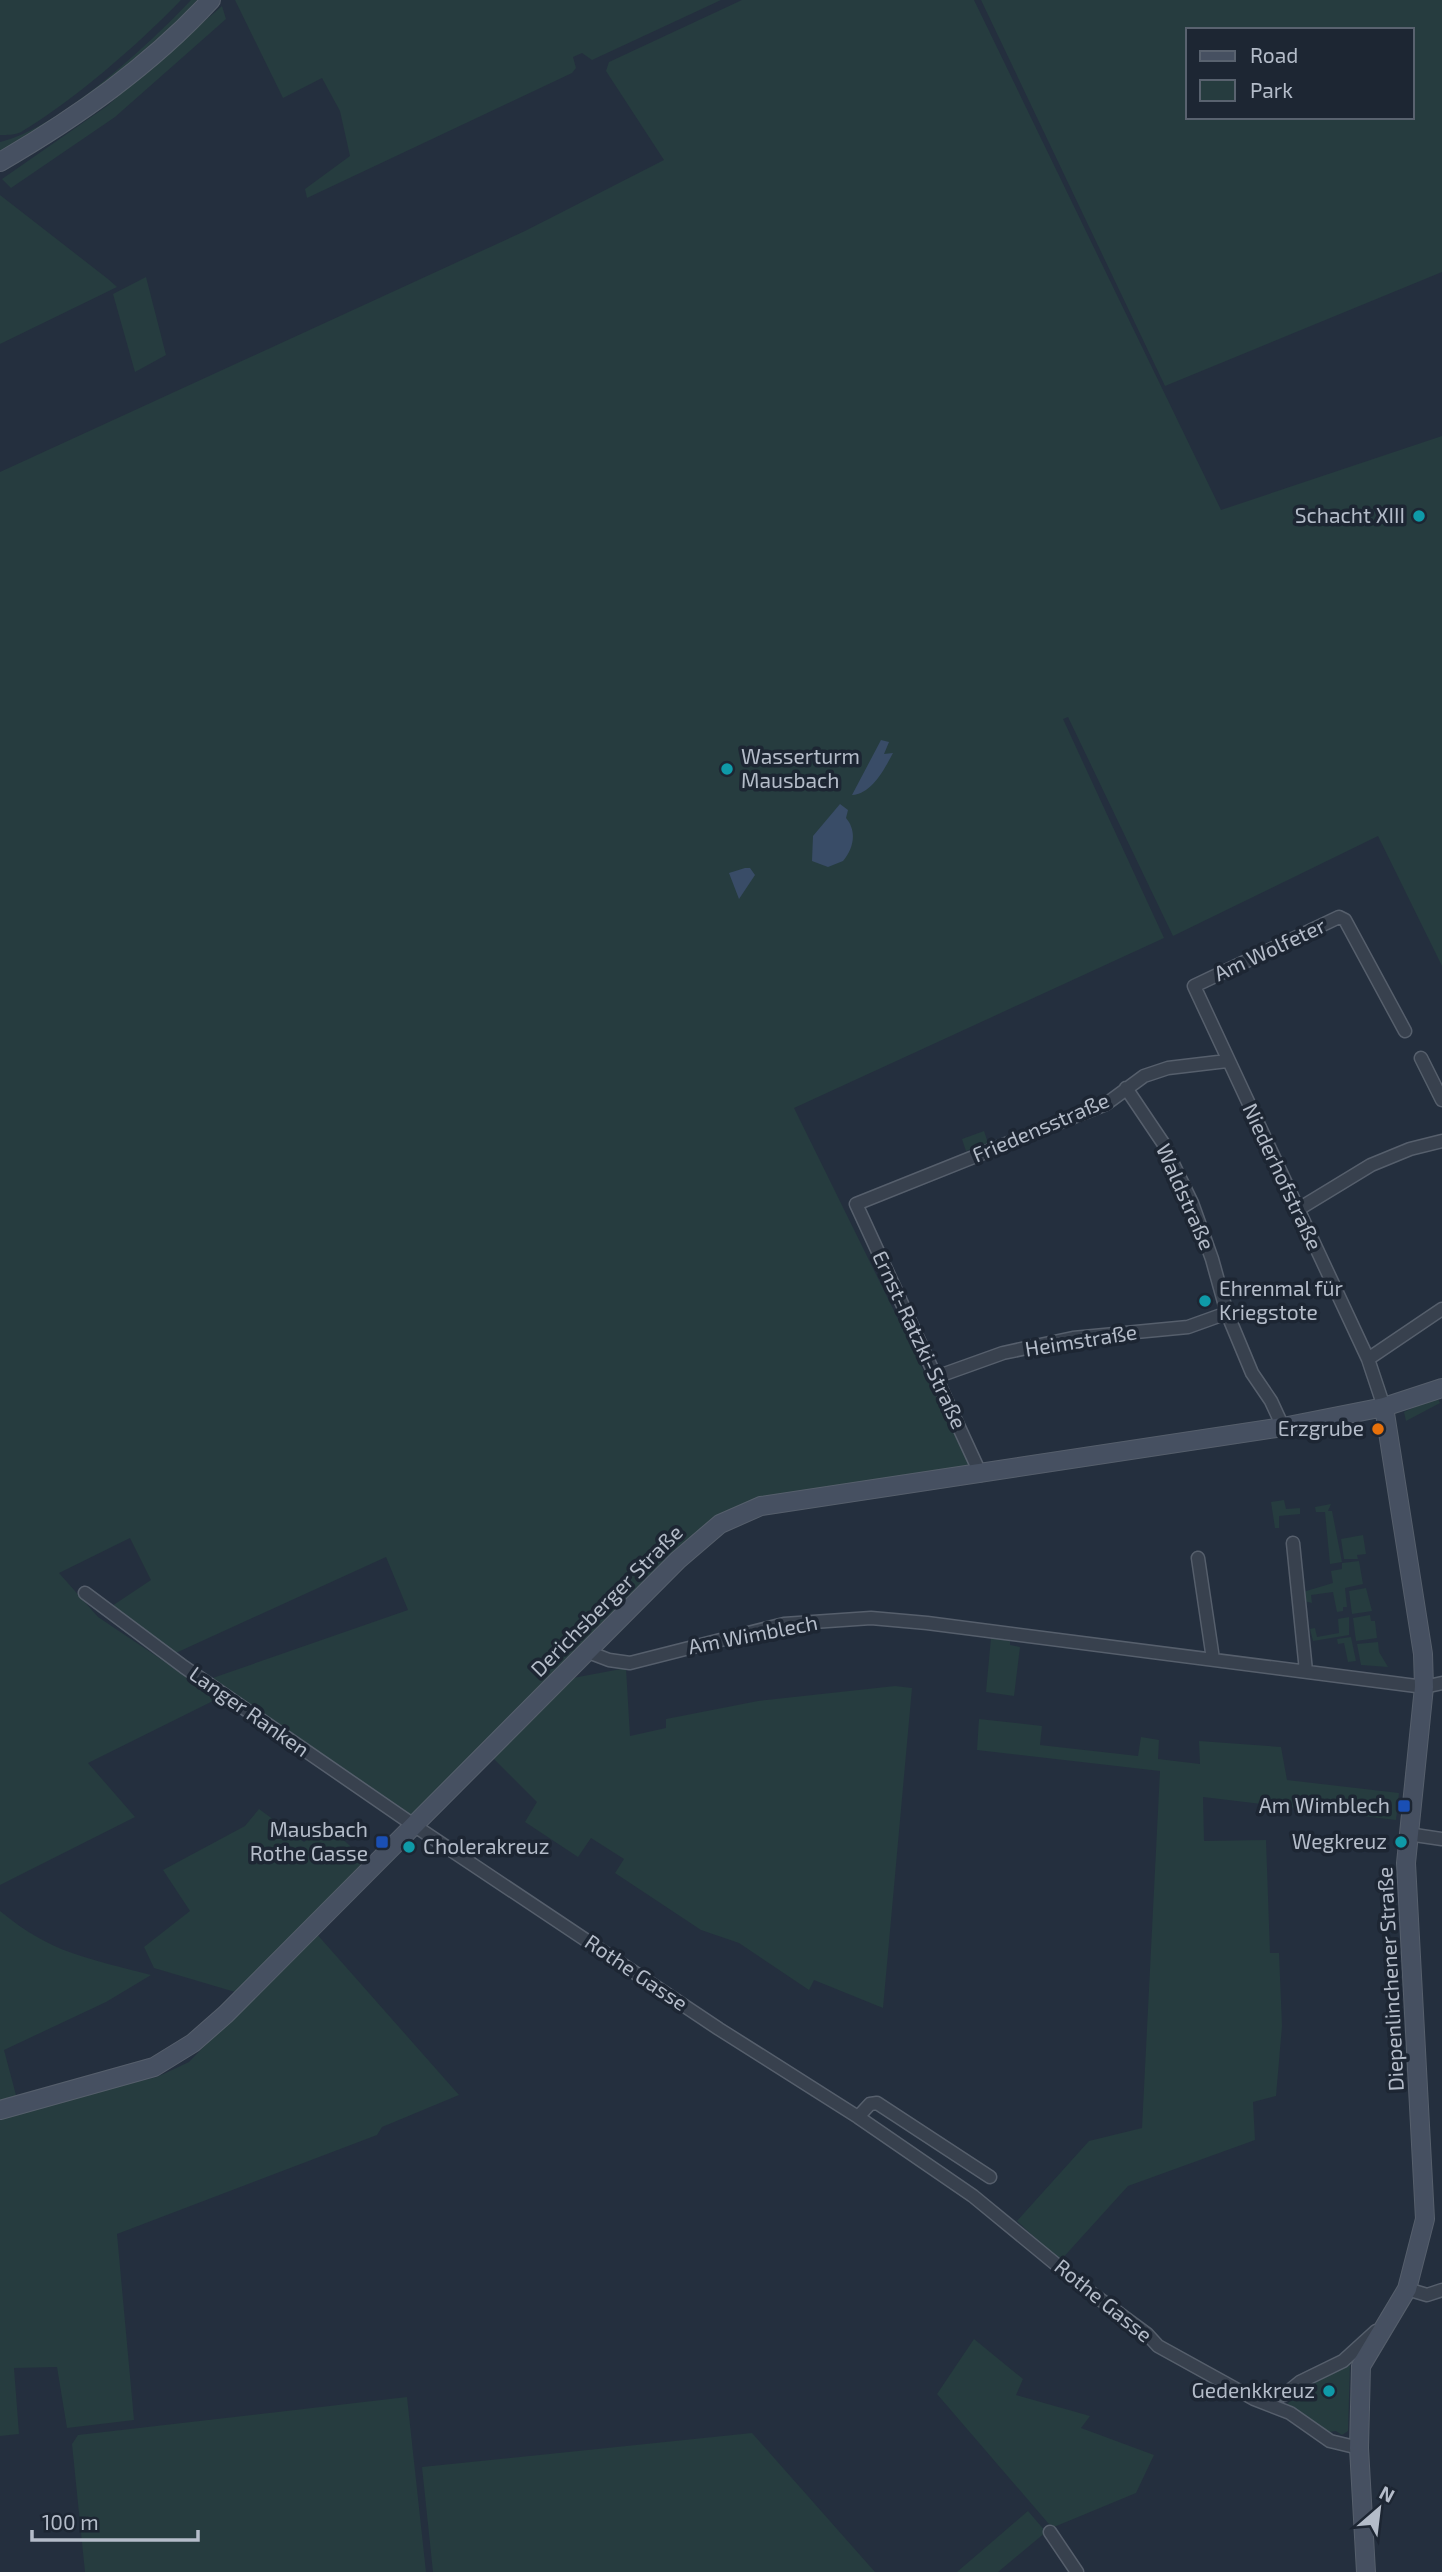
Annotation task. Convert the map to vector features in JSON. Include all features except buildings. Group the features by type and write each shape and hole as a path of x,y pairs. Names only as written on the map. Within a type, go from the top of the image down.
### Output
{"street":[{"path":"0,162 70,121 176,38 211,0"},
{"name":"Am Wolfeter","path":"1194,986 1339,917 1345,920 1405,1031"},
{"name":"Niederhofstraße","path":"1194,986 1368,1359 1384,1407"},
{"path":"1421,1058 1442,1100"},
{"name":"Friedensstraße","path":"856,1205 1106,1104 1144,1076 1168,1068 1227,1061"},
{"name":"Waldstraße","path":"1126,1088 1163,1143 1192,1203 1227,1313 1252,1373 1271,1401 1283,1427"},
{"path":"1297,1210 1371,1165 1410,1149 1442,1141"},
{"name":"Ernst-Ratzki-Straße","path":"856,1205 981,1475"},
{"path":"1368,1359 1442,1309"},
{"name":"Heimstraße","path":"936,1377 1003,1353 1073,1338 1188,1327 1227,1313"},
{"name":"Derichsberger Straße","path":"0,2110 154,2067 193,2043 226,2014 699,1540 739,1514 790,1501 981,1475 1283,1427 1384,1407 1442,1388"},
{"name":"Diepenlinchener Straße","path":"1366,2572 1359,2448 1360,2366 1407,2289 1425,2219 1406,1863 1424,1687 1421,1626 1384,1407"},
{"path":"1293,1543 1306,1671"},
{"path":"1198,1558 1213,1659"},
{"name":"Langer Ranken","path":"85,1593 184,1668 415,1826"},
{"name":"Am Wimblech","path":"588,1652 609,1660 630,1663 785,1624 871,1618 1424,1687"},
{"path":"1424,1687 1442,1683"},
{"name":"Rothe Gasse","path":"415,1826 719,2029 858,2117 973,2196 1147,2334 1158,2346 1254,2399 1290,2413 1330,2441 1359,2448"},
{"path":"1408,1834 1442,1839"},
{"path":"858,2117 870,2104 877,2103 990,2177"},
{"path":"1407,2289 1427,2295 1442,2290"},
{"path":"1284,2395 1300,2382 1343,2361 1389,2318"},
{"path":"1050,2532 1077,2572"}],"green space":[{"path":"0,0 181,0 126,53 62,105 21,132 0,135"},
{"path":"191,0 197,0 128,65 79,104 0,157 0,142 49,121 102,83"},
{"path":"235,0 721,0 592,60 582,53 573,57 576,68 572,73 307,198 305,189 350,156 340,111 322,78 283,98"},
{"path":"742,0 974,0 1221,510 1442,436 1442,966 1378,836 1173,936 1068,717 1063,719 1164,938 794,1108 970,1465 768,1496 741,1505 713,1521 413,1819 204,1681 408,1610 386,1557 167,1657 109,1608 151,1580 130,1538 59,1573 98,1617 219,1698 88,1763 135,1817 0,1885 0,472 525,231 664,160 606,71 609,62"},
{"path":"981,0 1442,0 1442,272 1165,386"},
{"path":"222,6 226,19 115,117 11,188 2,179 107,106"},
{"path":"0,195 117,287 0,344"},
{"path":"146,277 166,355 135,372 113,294"},
{"path":"984,1131 988,1143 966,1151 962,1139"},
{"path":"1437,1397 1440,1403 1406,1421 1404,1412"},
{"path":"1284,1500 1286,1509 1300,1508 1300,1514 1279,1516 1279,1528 1275,1528 1271,1502"},
{"path":"1331,1504 1328,1511 1332,1511 1342,1562 1330,1564 1325,1512 1316,1512 1315,1507"},
{"path":"1363,1535 1366,1554 1357,1555 1358,1559 1344,1559 1341,1539"},
{"path":"1359,1561 1363,1584 1345,1588 1347,1607 1343,1607 1343,1611 1337,1612 1333,1592 1311,1595 1312,1603 1304,1601 1303,1592 1333,1583 1331,1571 1342,1569 1342,1563"},
{"path":"1366,1588 1372,1611 1352,1614 1349,1591"},
{"path":"1370,1615 1371,1621 1375,1621 1377,1638 1356,1641 1353,1618"},
{"path":"1349,1617 1349,1635 1313,1641 1310,1629 1315,1628 1317,1637 1339,1633 1338,1619"},
{"path":"1351,1637 1356,1661 1348,1662 1344,1643 1338,1644 1337,1639"},
{"path":"991,1638 1010,1640 1010,1645 1020,1647 1014,1696 986,1692"},
{"path":"1378,1642 1379,1652 1388,1667 1361,1665 1357,1644"},
{"path":"626,1668 630,1736 666,1728 666,1719 758,1701 895,1686 912,1688 883,2008 814,1980 809,1990 739,1943 701,1930 615,1873 624,1859 591,1838 578,1857 525,1822 537,1802 492,1757 573,1678"},
{"path":"979,1719 1042,1726 1040,1745 1138,1756 1141,1737 1159,1740 1158,1759 1200,1764 1199,1741 1281,1747 1287,1780 1399,1793 1396,1820 1203,1797 1204,1841 1266,1840 1270,1953 1279,1953 1282,2026 1276,2096 1253,2102 1255,2140 1128,2186 1060,2261 1017,2221 1089,2141 1142,2128 1160,1771 977,1750"},
{"path":"259,1809 304,1842 327,1825 370,1864 235,1992 154,1968 144,1947 190,1911 163,1870 245,1826"},
{"path":"0,1911 54,1946 89,1959 151,1975 106,2002 4,2050 17,2099 0,2102"},
{"path":"315,1932 459,2095 382,2127 377,2135 117,2234 134,2420 67,2428 57,2367 14,2368 19,2434 0,2436 0,2115 157,2077 189,2062"},
{"path":"974,2339 1023,2379 1016,2395 1090,2416 1081,2428 1154,2455 1136,2493 1054,2527 1048,2523 937,2394"},
{"path":"1350,2363 1348,2431 1342,2435 1336,2431 1329,2432 1287,2404 1309,2384"},
{"path":"407,2397 426,2572 85,2572 72,2444 78,2435"},
{"path":"752,2433 875,2572 433,2572 422,2467"},
{"path":"1028,2511 1046,2532 998,2572 957,2572"}],"water":[{"path":"881,740 889,742 884,754 893,753 872,785 859,794 852,795"},
{"path":"840,804 848,810 846,818 852,828 852,845 843,861 828,867 812,861 813,836"},
{"path":"750,868 755,875 739,899 729,873"}],"place":[{"name":"Schacht XIII","path":"1419,516"},
{"name":"Wasserturm Mausbach","path":"727,769"},
{"name":"Ehrenmal für Kriegstote","path":"1205,1301"},
{"name":"Erzgrube","path":"1378,1429"},
{"name":"Am Wimblech","path":"1404,1806"},
{"name":"Mausbach Rothe Gasse","path":"382,1842"},
{"name":"Wegkreuz","path":"1401,1842"},
{"name":"Cholerakreuz","path":"409,1847"},
{"name":"Gedenkkreuz","path":"1329,2391"}]}
